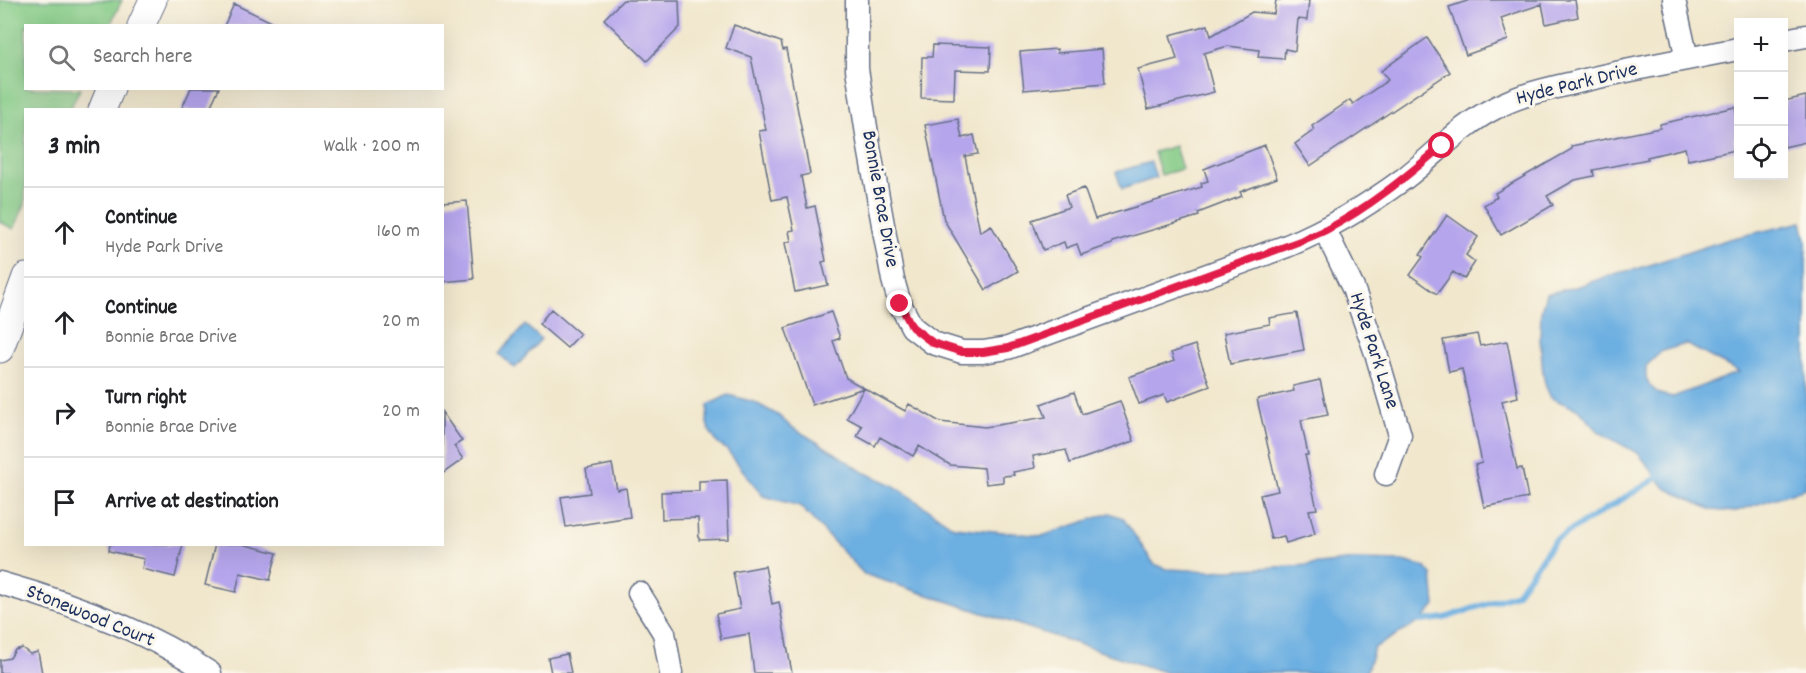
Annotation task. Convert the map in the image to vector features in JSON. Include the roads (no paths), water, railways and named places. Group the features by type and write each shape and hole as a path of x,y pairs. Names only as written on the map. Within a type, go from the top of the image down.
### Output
{"street":[{"path":"142,24 153,0"},
{"name":"Bonnie Brae Drive","path":"857,0 859,80 868,147 893,280 900,304 912,327 933,343 962,352 983,352 1008,348"},
{"path":"1674,0 1687,59"},
{"path":"1788,39 1806,36"},
{"name":"Hyde Park Drive","path":"1008,348 1325,230 1387,190 1468,125 1495,108 1540,91 1596,77 1734,50"},
{"path":"103,108 110,90"},
{"name":"Hyde Park Lane","path":"1325,230 1357,299 1376,353 1400,435 1386,474"},
{"path":"0,349 24,283"},
{"name":"Stonewood Court","path":"0,583 38,593 139,633 210,673"},
{"path":"639,593 664,633 671,673"}],"water":[{"path":"1151,162 1156,178 1122,189 1116,172"},
{"path":"1802,222 1806,240 1806,488 1734,512 1712,510 1665,488 1639,454 1599,432 1579,410 1551,398 1543,374 1540,338 1541,312 1546,294 1637,269 1729,239","holes":["1686,344 1739,372 1673,397 1659,394 1650,386 1646,377 1646,366 1662,351"]},
{"path":"525,325 541,339 515,368 499,354"},
{"path":"728,395 754,402 778,415 790,426 863,472 893,485 954,527 1042,536 1110,513 1123,518 1154,564 1167,569 1212,571 1355,560 1403,561 1425,567 1432,575 1435,606 1421,621 1374,648 1366,673 1167,673 864,574 800,506 763,496 727,450 718,444 707,423 708,405"}],"waterway":[{"path":"1414,620 1445,618 1516,594 1555,540 1657,478 1657,472"}]}
